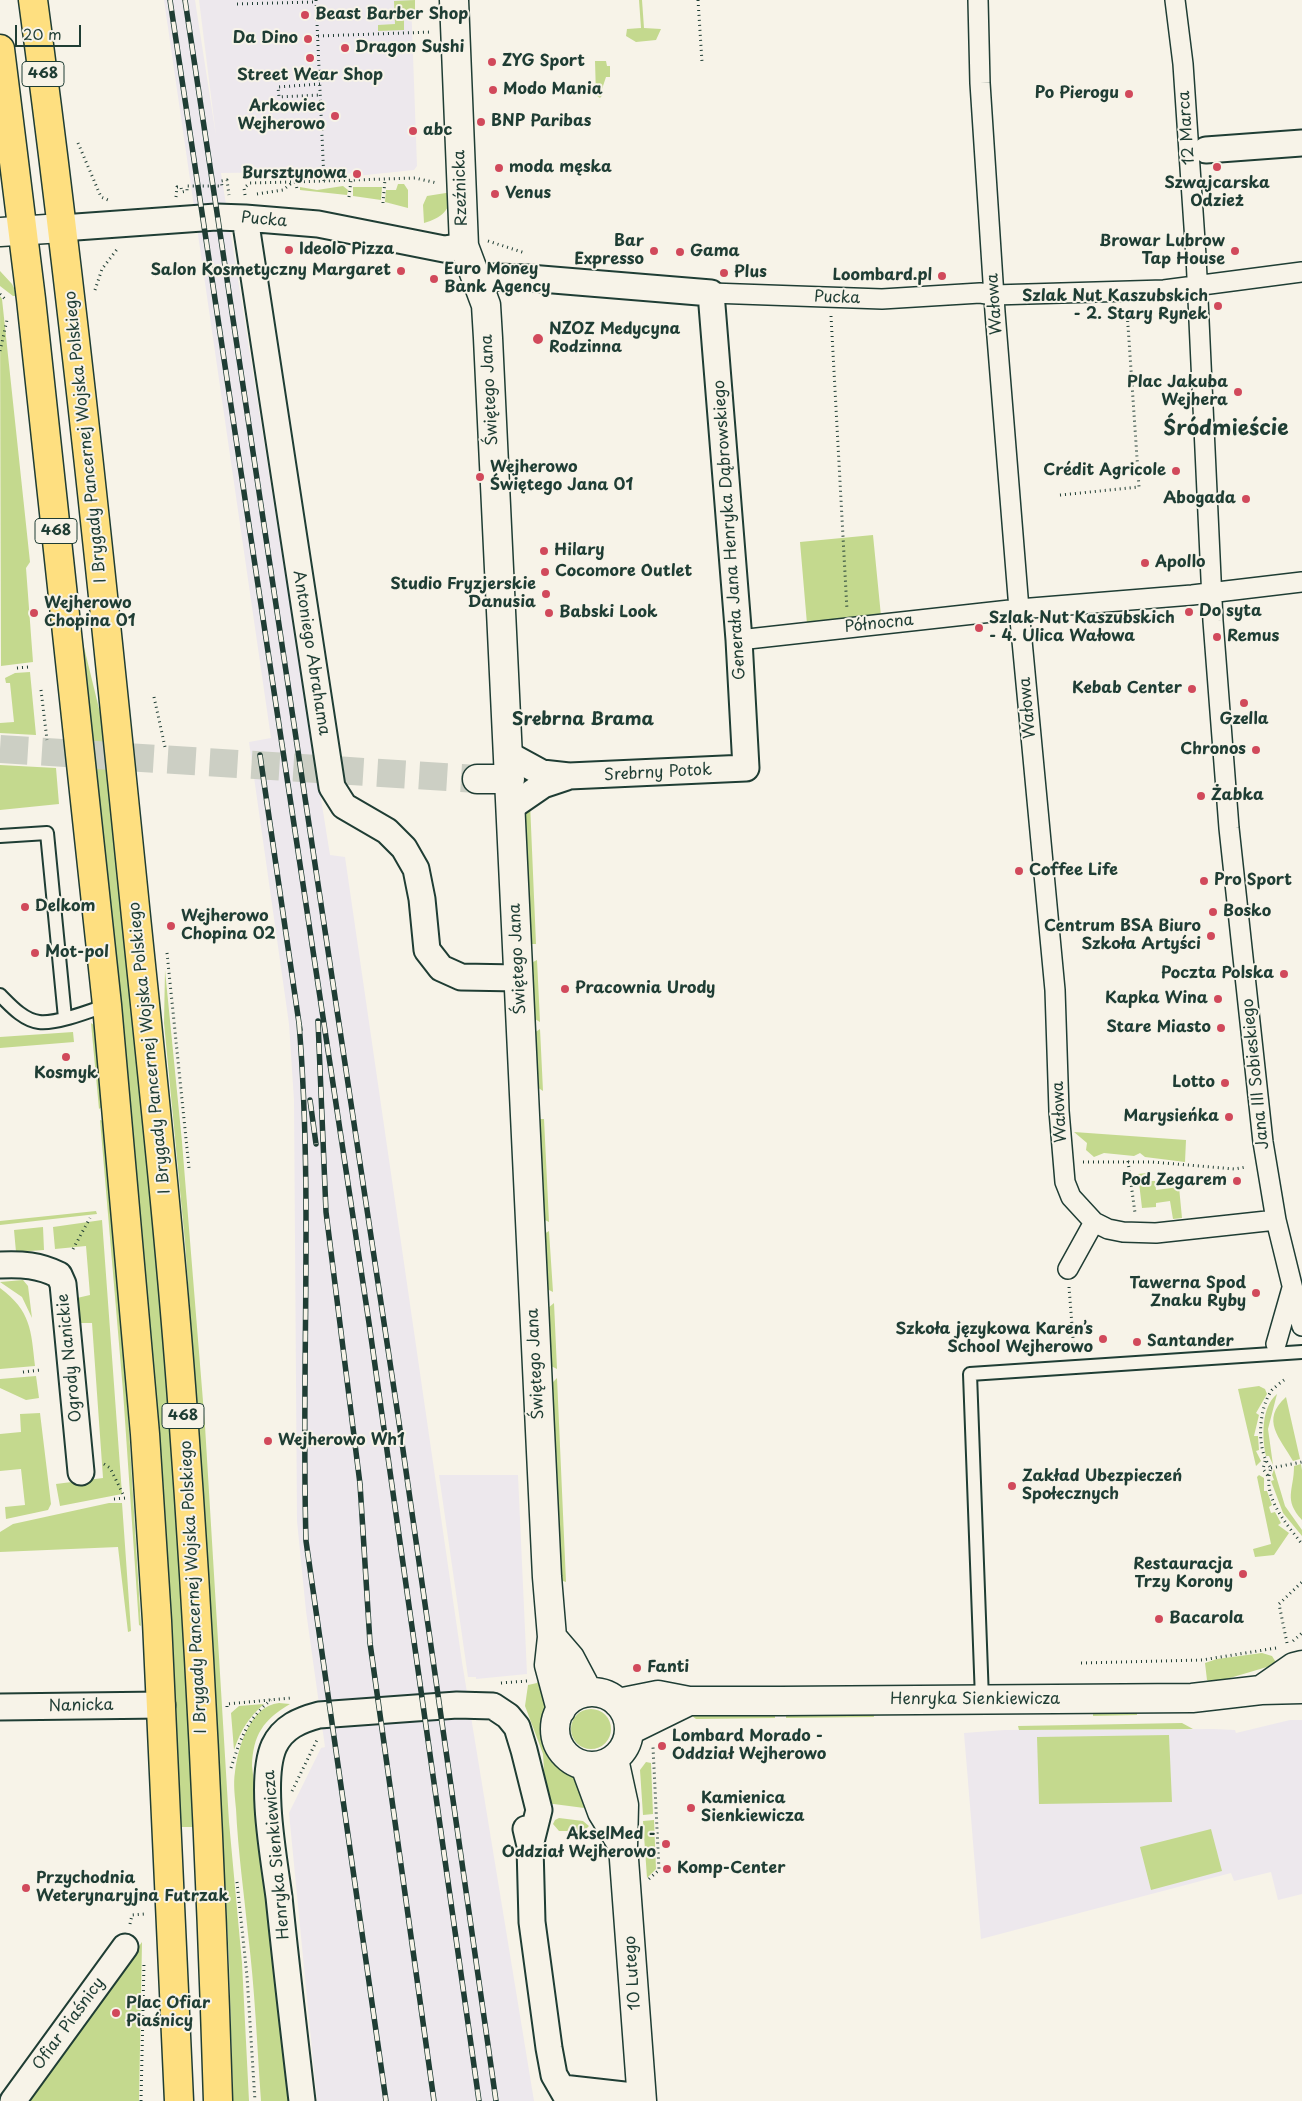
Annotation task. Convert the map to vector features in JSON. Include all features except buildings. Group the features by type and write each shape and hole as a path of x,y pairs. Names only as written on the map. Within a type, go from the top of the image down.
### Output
{"main road":[{"name":"I Brygady Pancernej Wojska Polskiego","path":"33,0 62,228 119,733 159,1130 183,1412 202,1712 218,2101"},
{"name":"468","path":"0,49 11,231 107,1005 145,1434 162,1705 177,2099"}],"street":[{"name":"Rzeźnicka","path":"454,0 464,246 478,283"},
{"name":"Wałowa","path":"978,0 980,83 994,295 1019,608 1055,990 1062,1162 1065,1182 1071,1196 1094,1222 1108,1229 1138,1234 1276,1220"},
{"name":"12 Marca","path":"1175,0 1197,151 1196,256 1198,286"},
{"path":"1197,151 1302,144"},
{"name":"Pucka","path":"62,228 216,217 245,207 318,224 444,249 464,246"},
{"name":"Antoniego Abrahama","path":"245,207 332,787 344,806 387,831 404,848 416,869 422,899 428,950 441,968 461,977 519,978"},
{"path":"11,231 62,228"},
{"path":"1302,272 1198,286 1212,592 1302,582"},
{"name":"Pucka","path":"478,283 494,277 529,278 711,293 882,299 980,293 994,295 1164,290 1198,286"},
{"name":"Świętego Jana","path":"478,283 486,305 488,330 510,767 544,1528 552,1636 549,1665 561,1710"},
{"name":"Generała Jana Henryka Dąbrowskiego","path":"711,293 739,640 746,768"},
{"name":"Północna","path":"739,640 1019,608 1212,592"},
{"name":"Jana III Sobieskiego","path":"1212,592 1229,828 1267,1164 1276,1220 1302,1326"},
{"path":"477,779 510,767"},
{"name":"Srebrny Potok","path":"510,767 542,774 569,776 746,768"},
{"name":"Srebrny Potok","path":"511,808 543,785 569,776"},
{"path":"1068,1269 1094,1222"},
{"name":"Ogrody Nanickie","path":"0,1266 23,1264 42,1267 59,1275 91,1467"},
{"name":"Jana III Sobieskiego","path":"1276,1344 1292,1286"},
{"path":"552,1636 570,1658 588,1692"},
{"name":"Henryka Sienkiewicza","path":"1260,1690 1294,1667 1295,1656"},
{"name":"Henryka Sienkiewicza","path":"618,1703 658,1696 689,1701 1192,1698 1260,1690 1302,1689"},
{"path":"588,1692 609,1696 618,1703 641,1737 628,1741 614,1759 605,1764 584,1766 564,1754 558,1744 555,1732 556,1720 561,1710 577,1695 588,1692"},
{"name":"Henryka Sienkiewicza","path":"641,1737 689,1701"},
{"name":"Nanicka","path":"0,1707 162,1705"},
{"name":"Henryka Sienkiewicza","path":"302,2101 267,1777 274,1746 281,1735 302,1720 319,1715 457,1705 493,1706 508,1716 517,1727 538,1810 530,1846 533,1931 554,2075 565,2094 639,2100"},
{"name":"10 Lutego","path":"614,1759 624,1805 623,1846 639,2100"},
{"name":"10 Lutego","path":"584,1766 602,1812 623,1846"},
{"name":"Ofiar Piaśnicy","path":"13,2101 135,1950"}],"lane":[{"path":"0,836 47,833 68,1018"},
{"path":"0,995 17,1011 38,1022 68,1018 107,1005"},
{"path":"982,1700 970,1374 1302,1352"}],"path":[{"path":"698,0 702,62"},
{"path":"237,4 316,1 324,181"},
{"path":"318,36 433,32"},
{"path":"320,84 278,87 279,97 320,95"},
{"path":"78,145 101,197 114,203"},
{"path":"245,207 244,188 250,183 415,178 439,184"},
{"path":"383,203 386,179"},
{"path":"167,200 176,199 177,187 182,187 182,192 187,191 187,186 222,186 221,180 227,180 229,196 245,207"},
{"path":"349,197 350,180"},
{"path":"295,182 297,190"},
{"path":"245,207 295,182"},
{"path":"95,292 102,269 118,248"},
{"path":"1060,495 1139,487 1126,290"},
{"path":"830,298 848,628"},
{"path":"0,351 8,317"},
{"path":"17,668 29,667"},
{"path":"41,690 47,740"},
{"path":"154,697 165,747"},
{"path":"1128,1161 1138,1234"},
{"path":"1062,1162 1128,1161 1236,1169 1267,1164"},
{"path":"73,1249 90,1218"},
{"path":"1068,1269 1074,1354"},
{"path":"23,1372 41,1370"},
{"path":"1268,1476 1263,1470 1265,1461 1260,1436 1262,1416 1272,1391 1284,1380"},
{"path":"1265,1461 1271,1468"},
{"path":"1271,1468 1302,1462"},
{"path":"91,1467 110,1468 122,1494 126,1497 114,1499"},
{"path":"1271,1468 1268,1476 1270,1490 1280,1516 1302,1544"},
{"path":"1295,1656 1279,1604 1302,1582"},
{"path":"1081,1663 1202,1660 1278,1648"},
{"path":"495,1683 523,1682 534,1678"},
{"path":"231,1769 244,1730 259,1710 271,1700"},
{"path":"289,1798 319,1735"},
{"path":"641,1737 659,1870 644,1885"},
{"path":"145,1906 145,1924"},
{"path":"132,1915 145,1914"},
{"path":"135,1950 142,2101"}],"shaded area":[{"path":"164,0 195,0 216,136 199,0 411,0 417,166 414,170 356,176 353,173 337,175 333,170 221,173 330,855 345,857 462,1662 534,2101 317,2101 289,1813 321,1748 325,1747 306,1611 297,1521 294,1100 289,1024 249,742 271,738"},
{"path":"439,1475 518,1475 527,1674 476,1679 476,1677 468,1677"},
{"path":"1290,1720 1302,1720 1302,1894 1278,1900 1271,1872 1234,1881 1231,1873 981,1939 964,1733 1005,1730 1214,1729 1235,1730 1236,1733"}],"green space":[{"path":"415,0 415,19 404,19 404,30 378,31 378,25 395,24 394,1"},
{"path":"639,0 642,0 644,28 661,29 656,40 636,42 626,36 627,29 641,28"},
{"path":"595,61 606,61 607,66 610,66 610,77 606,77 601,92 604,93 600,98 596,95"},
{"path":"398,184 404,184 408,190 408,208 385,202 386,190 396,190"},
{"path":"343,186 348,190 347,195 300,190 300,187 317,190"},
{"path":"353,187 382,187 381,200 353,196"},
{"path":"452,192 449,204 444,212 436,219 424,223 423,205 427,196"},
{"path":"0,271 12,284 18,296 13,296 0,286"},
{"path":"0,296 2,299 30,562 26,568 33,662 1,666"},
{"path":"873,535 881,616 807,624 800,542"},
{"path":"82,639 102,721 124,898 171,1412 196,1827 181,1827 177,1802 88,736"},
{"path":"30,672 36,735 0,733 0,723 14,722 10,683 6,683 5,678 15,673"},
{"path":"0,765 56,768 59,804 0,810"},
{"path":"530,803 536,944 530,944 524,817"},
{"path":"537,960 540,1022 533,1018 531,963"},
{"path":"165,970 182,1142 205,1426 229,1822 242,1963 249,2101 233,2101 229,1961 209,1582 185,1242 164,1023"},
{"path":"91,1023 96,1029 103,1106 99,1109"},
{"path":"540,1029 543,1091 537,1087 534,1033"},
{"path":"73,1032 74,1042 0,1048 0,1037"},
{"path":"538,1119 544,1119 549,1222 543,1219"},
{"path":"100,1120 104,1121 128,1414 141,1626 139,1625 123,1391"},
{"path":"1074,1132 1186,1140 1185,1162 1145,1157 1140,1153 1134,1156 1104,1153 1094,1157 1086,1150 1087,1143"},
{"path":"1147,1173 1148,1181 1155,1181 1156,1190 1179,1187 1182,1218 1173,1219 1170,1201 1156,1203 1156,1207 1142,1208 1138,1174"},
{"path":"96,1211 97,1214 0,1225 0,1221"},
{"path":"102,1220 122,1494 60,1506 56,1484 103,1478 92,1323 81,1323 74,1317 73,1303 77,1298 90,1295 86,1246 55,1249 53,1227"},
{"path":"43,1227 44,1250 16,1252 14,1230"},
{"path":"549,1231 553,1292 547,1289 544,1234"},
{"path":"23,1280 28,1286 32,1318 22,1297 0,1282"},
{"path":"0,1288 10,1296 24,1313 28,1322 35,1366 0,1369"},
{"path":"554,1303 557,1369 551,1366 548,1308"},
{"path":"36,1376 39,1398 26,1400 0,1388 0,1379"},
{"path":"557,1378 566,1582 560,1580 552,1383"},
{"path":"1259,1386 1265,1389 1267,1394 1256,1413 1259,1415 1254,1436 1258,1436 1259,1450 1256,1451 1261,1461 1256,1466 1238,1389"},
{"path":"1277,1394 1268,1429 1273,1465 1269,1456 1266,1456 1264,1423 1268,1407"},
{"path":"1286,1397 1300,1459 1293,1461 1278,1437 1273,1421 1278,1405"},
{"path":"40,1413 51,1504 48,1510 6,1519 5,1507 25,1505 21,1469 0,1471 0,1434 21,1432 20,1414"},
{"path":"1301,1464 1302,1520 1296,1513 1291,1500 1294,1466"},
{"path":"1274,1469 1285,1506 1302,1530 1302,1536 1283,1513 1271,1481 1274,1480 1272,1475"},
{"path":"1259,1475 1264,1478 1264,1491 1267,1491 1272,1505 1269,1507 1271,1513 1275,1512 1281,1523 1278,1525 1289,1533 1274,1555 1255,1557 1253,1549 1271,1544 1257,1477"},
{"path":"109,1503 122,1503 131,1631 128,1632 118,1547 0,1552 0,1532 13,1524"},
{"path":"1262,1653 1272,1656 1277,1664 1213,1683 1207,1680 1205,1663 1217,1659"},
{"path":"541,1677 547,1707 543,1730 549,1752 558,1763 575,1777 592,1809 546,1803 543,1754 525,1706 528,1685 537,1683"},
{"path":"279,1703 290,1704 266,1722 261,1729 255,1745 252,1766 291,2101 261,2101 252,1976 234,1781 239,1751 247,1729 260,1712 269,1706"},
{"path":"264,1704 246,1725 239,1736 234,1750 231,1713 239,1706"},
{"path":"591,1709 605,1715 611,1729 605,1743 591,1749 577,1743 571,1729 577,1715"},
{"path":"1093,1710 1137,1710 1137,1715 1093,1716"},
{"path":"716,1712 775,1713 775,1718 696,1719 692,1716"},
{"path":"873,1712 874,1717 786,1718 786,1713"},
{"path":"1182,1723 1193,1729 1019,1730 1018,1726"},
{"path":"1169,1735 1172,1802 1039,1804 1037,1737"},
{"path":"646,1762 651,1763 653,1814 643,1815 640,1770"},
{"path":"559,1818 583,1821 589,1826 584,1831 559,1831 553,1824"},
{"path":"654,1820 656,1869 647,1878 643,1821"},
{"path":"1211,1829 1222,1871 1151,1890 1140,1847"},
{"name":"Plac Ofiar Piaśnicy","path":"142,1942 139,2101 26,2101 38,2085"}],"tunnel":[{"path":"0,749 477,779"}],"railway":[{"path":"170,0 369,1323 479,2101"},
{"path":"185,0 400,1429 496,2101"},
{"path":"260,755 300,1030"},
{"path":"318,1021 326,1212 360,1484 370,1643 434,2101"},
{"path":"299,1023 303,1088 306,1217 306,1541 386,2101"},
{"path":"310,1100 316,1144"}],"place":[{"name":"Beast Barber Shop","path":"305,15"},
{"name":"Da Dino","path":"308,39"},
{"name":"Dragon Sushi","path":"345,48"},
{"name":"Street Wear Shop","path":"310,58"},
{"name":"ZYG Sport","path":"492,62"},
{"name":"Modo Mania","path":"493,90"},
{"name":"Po Pierogu","path":"1129,94"},
{"name":"Arkowiec Wejherowo","path":"335,116"},
{"name":"BNP Paribas","path":"481,122"},
{"name":"abc","path":"413,131"},
{"name":"Szwajcarska Odzież","path":"1217,167"},
{"name":"moda męska","path":"499,168"},
{"name":"Bursztynowa","path":"357,174"},
{"name":"Venus","path":"495,194"},
{"name":"Ideolo Pizza","path":"289,250"},
{"name":"Bar Expresso","path":"654,251"},
{"name":"Browar Lubrow Tap House","path":"1235,251"},
{"name":"Gama","path":"680,252"},
{"name":"Salon Kosmetyczny Margaret","path":"401,271"},
{"name":"Plus","path":"724,273"},
{"name":"Loombard.pl","path":"942,276"},
{"name":"Euro Money Bank Agency","path":"434,279"},
{"name":"Szlak Nut Kaszubskich - 2. Stary Rynek","path":"1218,306"},
{"name":"NZOZ Medycyna Rodzinna","path":"538,339"},
{"name":"Plac Jakuba Wejhera","path":"1238,392"},
{"name":"Crédit Agricole","path":"1176,471"},
{"name":"Wejherowo Świętego Jana 01","path":"480,477"},
{"name":"Abogada","path":"1246,499"},
{"name":"Hilary","path":"544,551"},
{"name":"Apollo","path":"1145,563"},
{"name":"Cocomore Outlet","path":"545,572"},
{"name":"Studio Fryzjerskie Danusia","path":"546,594"},
{"name":"Do syta","path":"1189,612"},
{"name":"Wejherowo Chopina 01","path":"34,613"},
{"name":"Babski Look","path":"549,613"},
{"name":"Szlak Nut Kaszubskich - 4. Ulica Wałowa","path":"979,628"},
{"name":"Remus","path":"1217,637"},
{"name":"Kebab Center","path":"1192,689"},
{"name":"Gzella","path":"1244,703"},
{"name":"Chronos","path":"1256,750"},
{"name":"Żabka","path":"1201,796"},
{"name":"Coffee Life","path":"1019,871"},
{"name":"Pro Sport","path":"1204,881"},
{"name":"Delkom","path":"25,907"},
{"name":"Bosko","path":"1213,912"},
{"name":"Wejherowo Chopina 02","path":"171,926"},
{"name":"Centrum BSA Biuro Szkoła Artyści","path":"1211,936"},
{"name":"Mot-pol","path":"35,953"},
{"name":"Poczta Polska","path":"1284,974"},
{"name":"Pracownia Urody","path":"565,989"},
{"name":"Kapka Wina","path":"1218,999"},
{"name":"Stare Miasto","path":"1221,1028"},
{"name":"Kosmyk","path":"66,1057"},
{"name":"Lotto","path":"1225,1083"},
{"name":"Marysieńka","path":"1229,1117"},
{"name":"Pod Zegarem","path":"1237,1181"},
{"name":"Tawerna Spod Znaku Ryby","path":"1256,1293"},
{"name":"Szkoła językowa Karen’s School Wejherowo","path":"1103,1339"},
{"name":"Santander","path":"1137,1342"},
{"name":"Wejherowo Wh1","path":"268,1441"},
{"name":"Zakład Ubezpieczeń Społecznych","path":"1012,1486"},
{"name":"Restauracja Trzy Korony","path":"1243,1574"},
{"name":"Bacarola","path":"1159,1619"},
{"name":"Fanti","path":"637,1668"},
{"name":"Lombard Morado - Oddział Wejherowo","path":"662,1746"},
{"name":"Kamienica Sienkiewicza","path":"691,1808"},
{"name":"AkselMed - Oddział Wejherowo","path":"666,1844"},
{"name":"Komp-Center","path":"667,1869"},
{"name":"Przychodnia Weterynaryjna Futrzak","path":"26,1888"},
{"name":"Plac Ofiar Piaśnicy","path":"116,2013"}],"district":[{"name":"Śródmieście","path":"1226,429"},
{"name":"Srebrna Brama","path":"583,720"}]}
